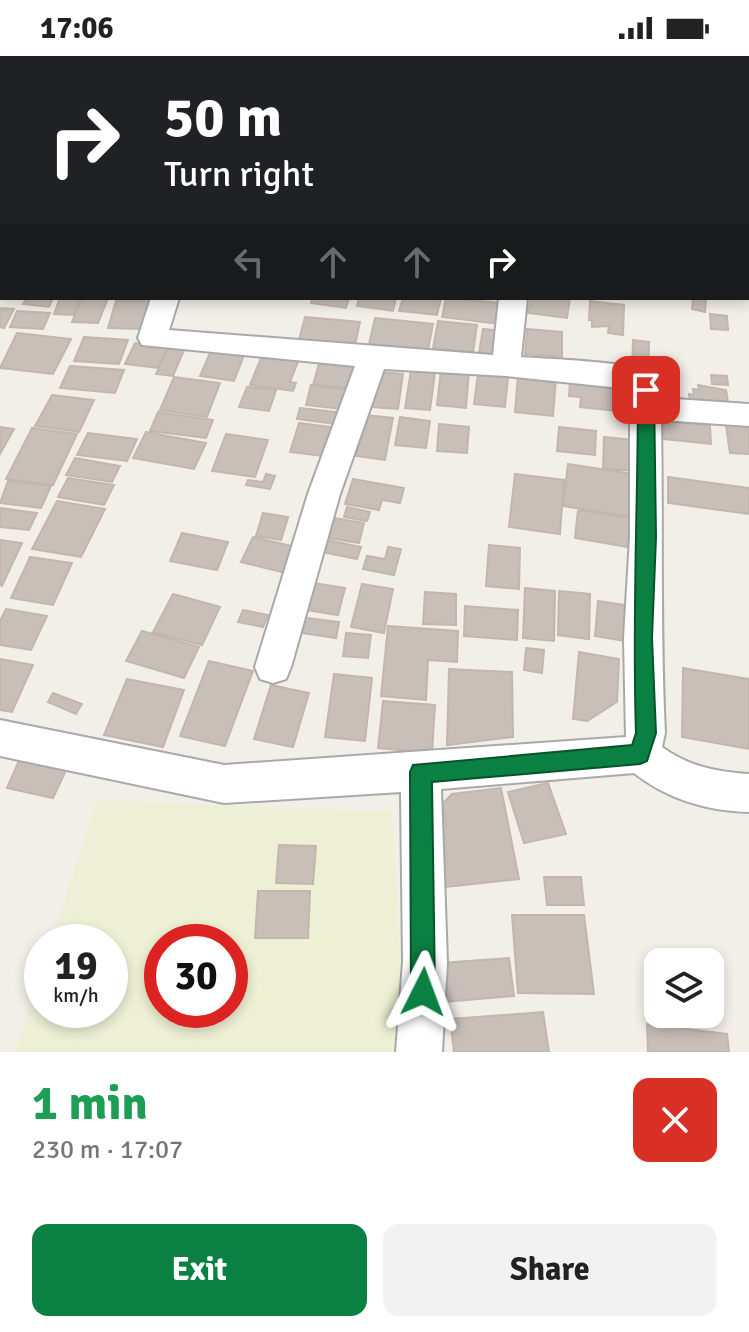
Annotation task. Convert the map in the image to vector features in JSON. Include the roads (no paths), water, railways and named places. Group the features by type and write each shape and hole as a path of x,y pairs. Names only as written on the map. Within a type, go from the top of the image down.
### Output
{"street":[{"path":"164,300 152,338 636,378 645,385 647,537 642,638 646,733 640,754"},
{"path":"506,366 513,300"},
{"path":"273,667 324,494 373,358"},
{"path":"645,408 749,415"},
{"path":"0,738 224,784 640,754 672,778 726,792 749,793"},
{"path":"419,1052 425,962 421,772"}]}
